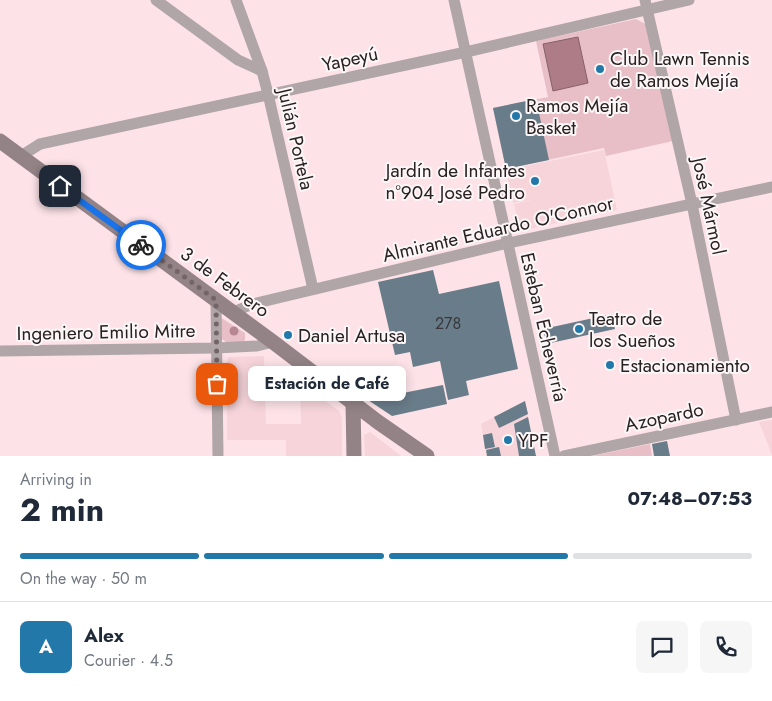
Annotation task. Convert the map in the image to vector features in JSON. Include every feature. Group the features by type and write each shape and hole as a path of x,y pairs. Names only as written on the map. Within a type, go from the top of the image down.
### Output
{"main road":[{"name":"3 de Febrero","path":"1,143 233,312 378,422 427,456"},
{"path":"353,402 354,456"}],"street":[{"path":"156,0 238,60 262,72"},
{"name":"Julián Portela","path":"236,0 268,94 313,290"},
{"name":"Esteban Echeverría","path":"454,0 555,456"},
{"name":"Yapeyú","path":"21,156 40,144 466,52 646,5 690,0"},
{"name":"José Mármol","path":"646,5 692,204 736,420"},
{"name":"Almirante Eduardo O'Connor","path":"233,312 253,304 508,243 772,187"},
{"path":"216,300 218,456"},
{"name":"Ingeniero Emilio Mitre","path":"0,351 216,348 257,346 273,342"},
{"name":"Azopardo","path":"564,456 772,412"}],"shaded area":[{"name":"Club Lawn Tennis de Ramos Mejía","path":"636,19 649,26 673,141 606,156 604,148 506,169 493,108 548,97 536,41"},
{"path":"578,37 588,83 553,91 543,44"},
{"path":"604,150 617,210 525,230 519,226 514,204 536,199 513,203 506,170"},
{"path":"220,317 245,333 243,343 227,343 222,339"},
{"path":"264,356 266,424 301,424 300,382 339,411 342,418 342,456 286,456 286,440 227,440 227,361 229,357"},
{"name":"YPF","path":"525,401 535,456 487,456 481,424"},
{"path":"772,420 772,455 759,422"},
{"path":"370,432 401,456 365,456 364,435"},
{"path":"650,444 652,456 592,456"}],"building":[{"path":"536,99 549,160 506,169 493,108"},
{"path":"433,270 439,294 499,281 518,369 466,381 469,395 448,400 440,361 413,367 410,352 395,355 378,282"},
{"name":"Teatro de los Sueños","path":"612,314 615,329 546,344 543,329"},
{"path":"443,385 447,404 392,416 368,400"},
{"path":"525,401 528,414 499,428 494,417"},
{"path":"528,417 536,456 519,456 514,424"},
{"path":"492,433 495,447 485,449 483,435"},
{"path":"667,441 670,456 654,456 652,444"},
{"path":"499,447 501,456 487,456 486,450"}],"way so far":[{"path":"141,245 216,300 217,384"}],"place":[{"name":"Club Lawn Tennis de Ramos Mejía","path":"600,69"},
{"name":"Ramos Mejía Basket","path":"516,116"},
{"name":"Jardín de Infantes n°904 José Pedro","path":"535,181"},
{"name":"Teatro de los Sueños","path":"579,329"},
{"name":"Daniel Artusa","path":"288,335"},
{"name":"Estacionamiento","path":"610,365"},
{"name":"Estación de Café","path":"217,384"},
{"name":"YPF","path":"508,440"}],"route":[{"path":"60,186 141,245"}]}
